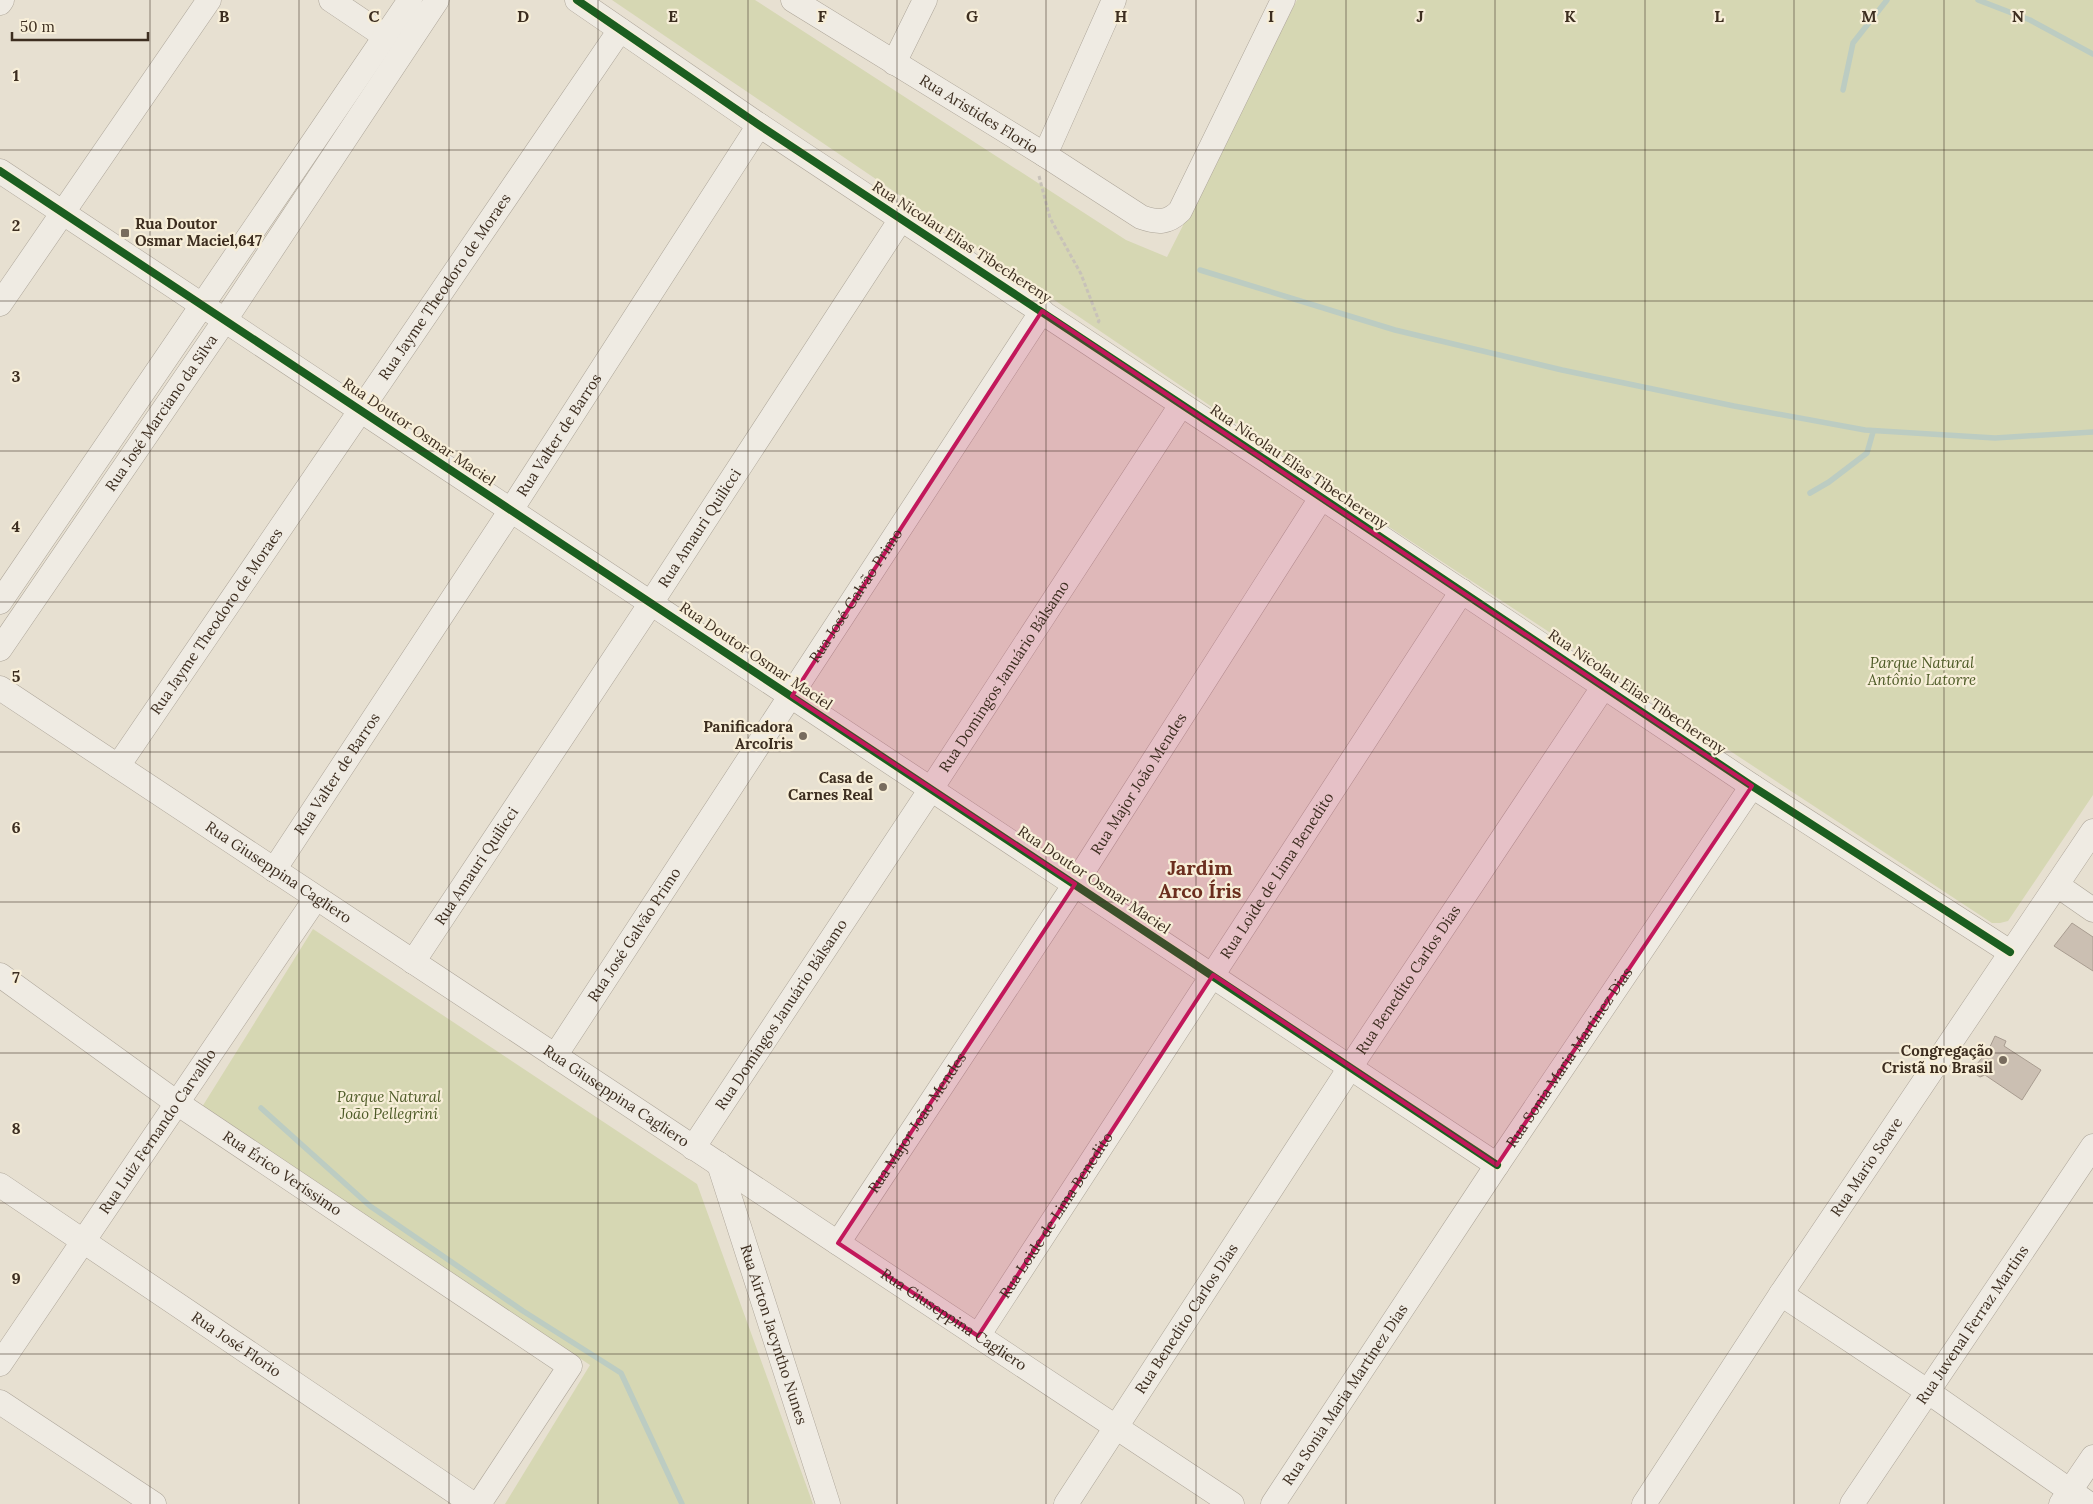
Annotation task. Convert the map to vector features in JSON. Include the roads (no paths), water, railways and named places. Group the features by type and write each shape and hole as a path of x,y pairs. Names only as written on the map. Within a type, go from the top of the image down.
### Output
{"street":[{"path":"0,304 209,0"},
{"path":"331,0 386,37"},
{"name":"Rua José Marciano da Silva","path":"0,602 410,0"},
{"name":"Rua José Marciano da Silva","path":"0,649 225,320 438,0"},
{"name":"Rua Nicolau Elias Tibechereny","path":"577,0 759,125 1042,311 1752,786 2010,952"},
{"name":"Rua Aristides Florio","path":"793,0 1142,217 1158,221 1166,221 1173,218 1180,211 1283,0"},
{"path":"894,63 925,0"},
{"path":"1045,155 1114,0"},
{"name":"Rua Jayme Theodoro de Moraes","path":"118,766 620,30"},
{"name":"Rua Valter de Barros","path":"274,870 512,510 759,125"},
{"name":"Rua Doutor Osmar Maciel","path":"0,171 1351,1066 1497,1165"},
{"name":"Rua Amauri Quilicci","path":"413,962 651,603 901,218"},
{"name":"Rua José Galvão Primo","path":"555,1056 1042,311"},
{"name":"Rua Domingos Januário Bálsamo","path":"693,1148 1181,405"},
{"name":"Rua Major João Mendes","path":"838,1244 1075,884 1321,498"},
{"name":"Rua Loide de Lima Benedito","path":"978,1336 1462,591"},
{"name":"Rua Benedito Carlos Dias","path":"1066,1504 1351,1066 1604,686"},
{"name":"Rua Giuseppina Cagliero","path":"0,688 1232,1504"},
{"name":"Rua Sonia Maria Martinez Dias","path":"1273,1504 1497,1165 1752,786"},
{"name":"Rua Mario Soave","path":"1644,1504 1781,1294 2093,831"},
{"path":"2057,885 2093,910"},
{"name":"Rua Luiz Fernando Carvalho","path":"0,1364 316,898"},
{"name":"Rua Érico Veríssimo","path":"0,975 177,1103 570,1366 479,1504"},
{"name":"Rua Juvenal Ferraz Martins","path":"1852,1504 2093,1146"},
{"name":"Rua Airton Jacyntho Nunes","path":"718,1164 828,1504"},
{"name":"Rua José Florio","path":"0,1185 473,1504"},
{"path":"1781,1294 1927,1391 2073,1500 2093,1458"},
{"path":"0,1402 154,1504"}],"waterway":[{"path":"1843,90 1853,43 1887,0"},
{"path":"1978,0 2030,20 2093,54"},
{"path":"1200,270 1395,330 1562,370 1734,406 1865,430 1995,438 2093,432"},
{"path":"1810,493 1829,482 1867,453 1873,432"},
{"path":"261,1108 370,1206 523,1311 621,1373 682,1504"}],"place":[{"name":"Rua Doutor Osmar Maciel,647","path":"125,233"},
{"name":"Panificadora ArcoIris","path":"803,736"},
{"name":"Casa de Carnes Real","path":"883,787"},
{"name":"Congregação Cristã no Brasil","path":"2003,1060"}],"district":[{"name":"Jardim Arco Íris","path":"1200,880"}],"park label":[{"name":"Parque Natural Antônio Latorre","path":"1922,672"},
{"name":"Parque Natural João Pellegrini","path":"389,1106"}]}
